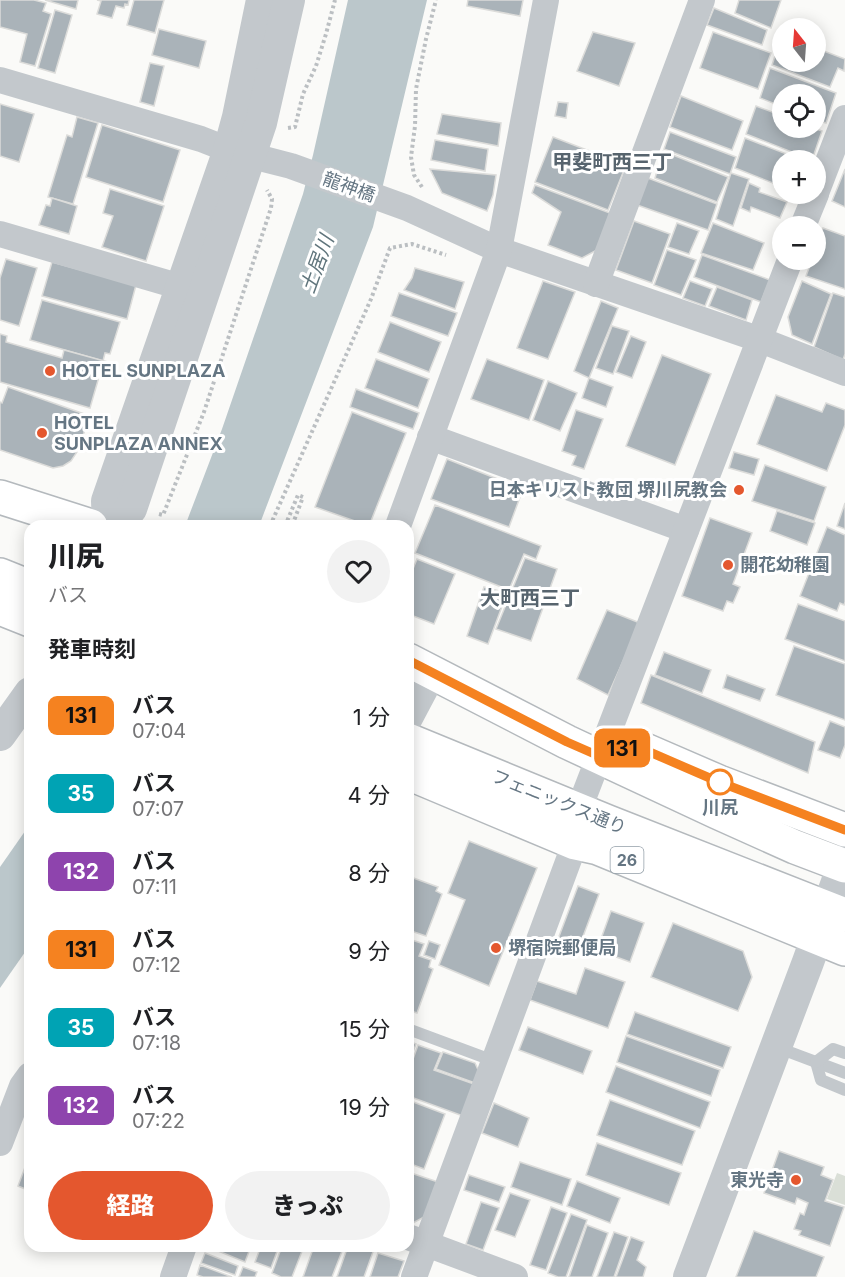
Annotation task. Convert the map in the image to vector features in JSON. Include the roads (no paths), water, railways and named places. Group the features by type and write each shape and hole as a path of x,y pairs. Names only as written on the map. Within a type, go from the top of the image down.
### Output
{"highway":[{"path":"0,497 72,520"},
{"path":"0,575 24,585"},
{"path":"0,608 24,618"},
{"path":"421,667 567,742 717,812 795,847 844,864"},
{"name":"フェニックス通り","path":"414,742 579,809 834,928"},
{"path":"599,756 618,748 638,747 719,782 845,830"},
{"name":"26","path":"414,776 575,843 598,848 834,928"}],"street":[{"path":"120,520 131,509 240,153 238,117 262,0"},
{"path":"108,520 107,501 181,287 240,153 261,123 289,0"},
{"path":"400,520 500,250 546,0"},
{"path":"596,284 702,0"},
{"name":"龍神橋","path":"0,80 201,139 240,153 417,201 500,250 758,339 845,373"},
{"path":"826,169 843,128"},
{"path":"0,234 181,287"},
{"path":"414,1277 417,1240 494,1061 575,843 574,826 579,809 786,270"},
{"path":"430,437 686,530"},
{"path":"414,697 421,667"},
{"path":"0,735 24,701"},
{"path":"689,1277 776,1047 834,928 844,864"},
{"path":"0,1143 24,1091"},
{"path":"417,1240 515,1277"},
{"path":"173,1277 182,1252"}],"lane":[{"path":"414,1031 494,1061"},
{"path":"776,1047 845,1073"},
{"path":"816,1062 833,1049 845,1053"},
{"path":"816,1062 821,1080 845,1090"}],"water":[{"name":"土居川","path":"348,0 427,0 373,227 261,520 187,520 222,429 303,194"},
{"path":"24,833 24,954 0,988 0,867"}],"place":[{"name":"HOTEL SUNPLAZA","path":"50,371"},
{"name":"HOTEL SUNPLAZA ANNEX","path":"42,433"},
{"name":"日本キリスト教団 堺川尻教会","path":"739,490"},
{"name":"開花幼稚園","path":"728,565"},
{"name":"川尻","path":"720,782"},
{"name":"堺宿院郵便局","path":"496,948"},
{"name":"東光寺","path":"796,1180"}],"district":[{"name":"甲斐町西三丁","path":"612,162"},
{"name":"大町西三丁","path":"530,598"}]}
